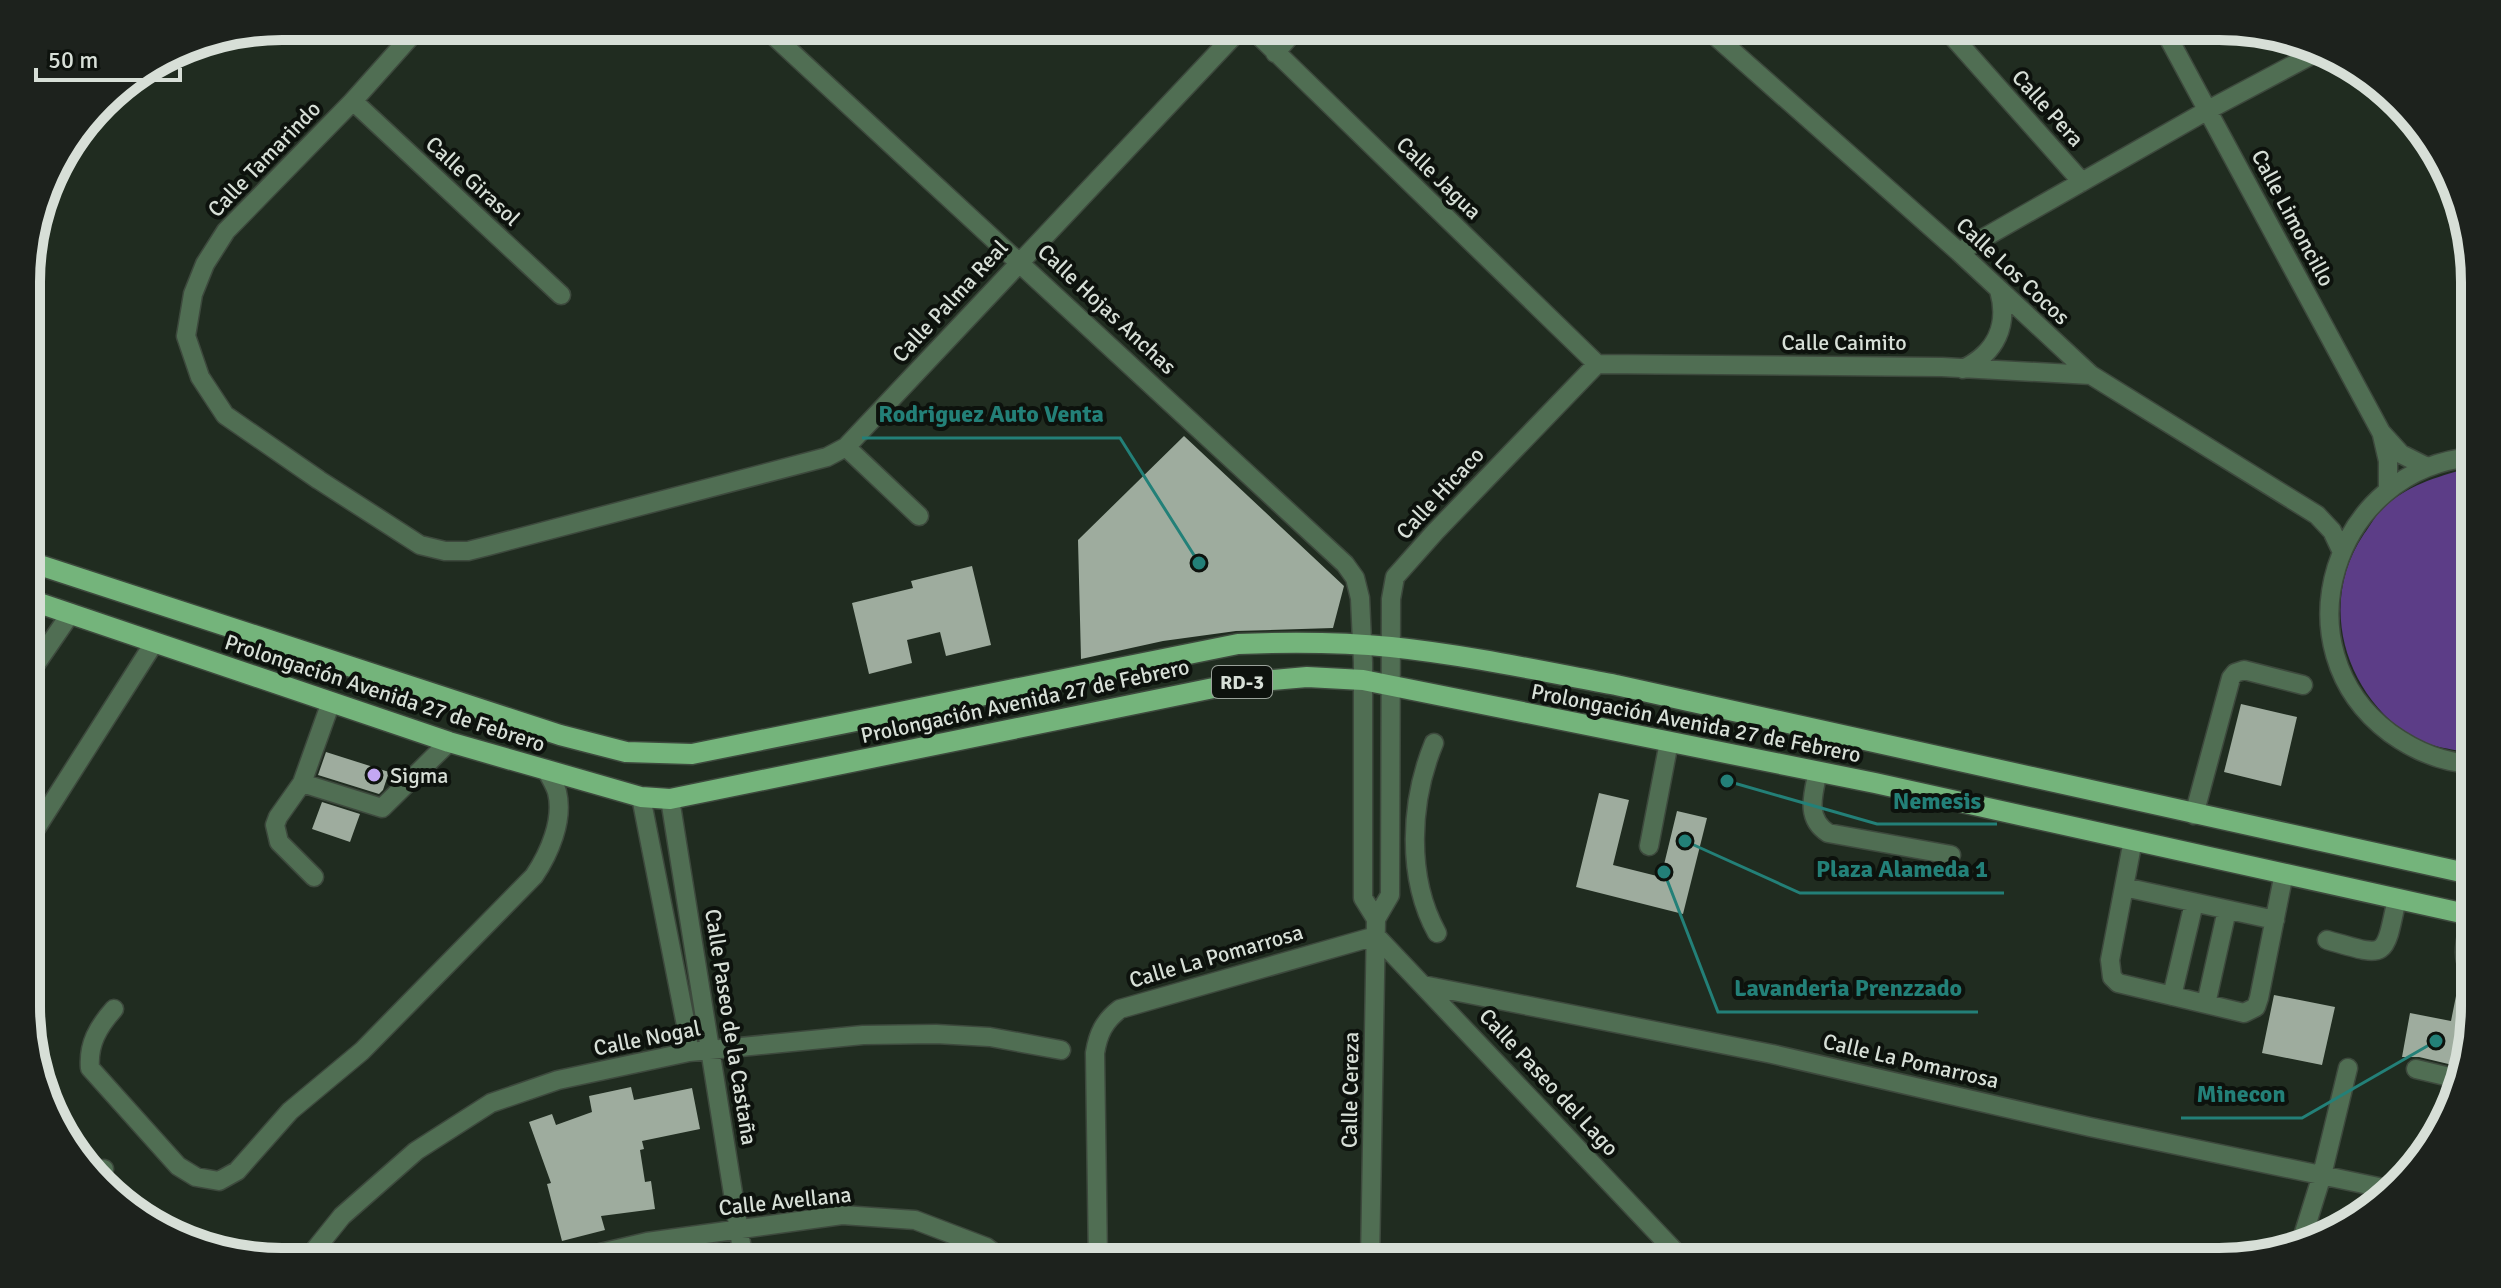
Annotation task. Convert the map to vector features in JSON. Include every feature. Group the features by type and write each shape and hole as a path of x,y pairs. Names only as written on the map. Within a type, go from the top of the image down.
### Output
{"main road":[{"name":"Prolongación Avenida 27 de Febrero","path":"41,565 560,735 626,752 692,754 1238,644 1309,642 1362,645 1507,664 1616,685 2461,872"},
{"name":"Prolongación Avenida 27 de Febrero","path":"41,603 449,742 641,797 670,799 1238,683 1307,677 1363,680 1818,771 2461,912"}],"street":[{"name":"Calle Jagua","path":"1262,40 1597,364"},
{"path":"1275,53 1286,40"},
{"name":"Calle Los Cocos","path":"1720,40 1959,252 2091,375 2317,515 2332,531 2341,550"},
{"name":"Calle Pera","path":"1956,40 2082,182"},
{"name":"Calle Limoncillo","path":"2170,40 2381,432 2401,454 2427,467"},
{"name":"Calle Tamarindo","path":"407,41 353,101 226,231 205,264 193,294 186,336 200,377 225,415 420,545 445,551"},
{"name":"Calle Hojas Anchas","path":"779,41 1020,260 1345,564 1355,578 1360,598"},
{"name":"Calle Palma Real","path":"445,551 468,551 488,546 827,457 846,447 1020,260 1232,41"},
{"path":"1959,252 2208,110 2308,57"},
{"name":"Calle Girasol","path":"353,101 561,295"},
{"path":"1963,369 1987,355 2001,331 2003,304 1999,290"},
{"name":"Calle Caimito","path":"1597,364 1963,369 2091,375"},
{"name":"Calle Hicaco","path":"1392,686 1391,599 1395,577 1597,364"},
{"name":"Calle Limoncillo","path":"2381,432 2388,461 2388,490"},
{"path":"846,447 919,516"},
{"path":"2461,460 2427,467 2388,490 2362,515 2341,550 2330,594 2331,640 2347,684 2374,721 2411,748 2461,763"},
{"path":"2317,515 2340,518 2362,515"},
{"path":"1360,598 1391,599"},
{"name":"Calle Cereza","path":"1360,598 1363,898 1376,928"},
{"path":"40,657 71,613"},
{"path":"40,822 154,643"},
{"path":"2194,815 2231,678 2235,673 2244,670 2303,685"},
{"name":"Calle Cereza","path":"1370,1247 1376,928 1390,895 1392,686"},
{"path":"314,877 279,842 276,833 278,817 302,783 331,702"},
{"path":"302,783 382,808 449,742"},
{"path":"1649,846 1669,742"},
{"path":"1434,743 1423,774 1414,833 1421,889 1428,916 1437,933"},
{"path":"114,1009 100,1025 89,1053 90,1068 178,1166 196,1177 219,1181 237,1171 290,1111 362,1051 534,876 545,861 556,829 557,791 546,769"},
{"path":"1818,771 1811,807 1819,827 1828,833 1951,855"},
{"name":"Calle Paseo de la Castaña","path":"641,797 689,1052"},
{"name":"Calle Paseo de la Castaña","path":"670,799 741,1248"},
{"path":"1391,832 1414,833"},
{"path":"2133,840 2110,960 2112,977 2118,983 2244,1013 2256,1007 2284,873"},
{"path":"2124,887 2275,920"},
{"path":"2327,940 2370,952 2380,949 2389,939 2397,898"},
{"path":"2172,996 2194,903"},
{"path":"2206,1004 2227,910"},
{"name":"Calle Paseo del Lago","path":"1376,928 1423,985 1671,1247"},
{"name":"Calle La Pomarrosa","path":"1098,1248 1095,1053 1102,1028 1120,1009 1376,928"},
{"name":"Calle La Pomarrosa","path":"1423,985 1772,1054 2090,1127 2380,1187"},
{"name":"Calle Nogal","path":"316,1248 342,1216 416,1151 491,1103 558,1080 689,1052 863,1035 990,1037 1061,1050"},
{"path":"2304,1232 2322,1175 2348,1068"},
{"path":"2416,1069 2450,1077"},
{"name":"Calle Avellana","path":"622,1248 842,1215 915,1220 987,1248"}],"shaded area":[{"path":"2461,470 2461,751 2421,741 2383,713 2352,667 2344,641 2341,614 2343,586 2350,560 2364,534 2379,512 2392,500 2433,479"}],"building":[{"path":"1184,436 1344,586 1333,628 1236,631 1163,641 1081,659 1078,540"},
{"path":"972,566 991,645 946,656 940,632 907,640 912,663 869,674 852,603 913,588 911,581"},
{"path":"2241,704 2297,717 2281,786 2224,772"},
{"path":"326,752 389,772 383,790 379,794 318,775"},
{"path":"1599,793 1629,800 1613,865 1661,877 1677,811 1707,818 1683,914 1576,887"},
{"path":"322,802 360,814 350,842 312,829"},
{"path":"2460,976 2459,1038 2454,1065 2419,1057 2402,1057 2410,1013 2451,1021"},
{"path":"2274,995 2335,1007 2322,1065 2262,1053"},
{"path":"631,1087 634,1100 692,1088 700,1129 642,1141 644,1149 640,1150 645,1182 651,1181 655,1209 601,1216 605,1230 562,1241 547,1184 551,1183 529,1122 552,1114 556,1125 592,1112 589,1096"}],"place":[{"name":"Rodriguez Auto Venta","path":"1199,563"},
{"name":"Sigma","path":"374,775"},
{"name":"Nemesis","path":"1727,781"},
{"name":"Plaza Alameda 1","path":"1685,841"},
{"name":"Lavanderia Prenzzado","path":"1664,872"},
{"name":"Minecon","path":"2436,1041"}]}
